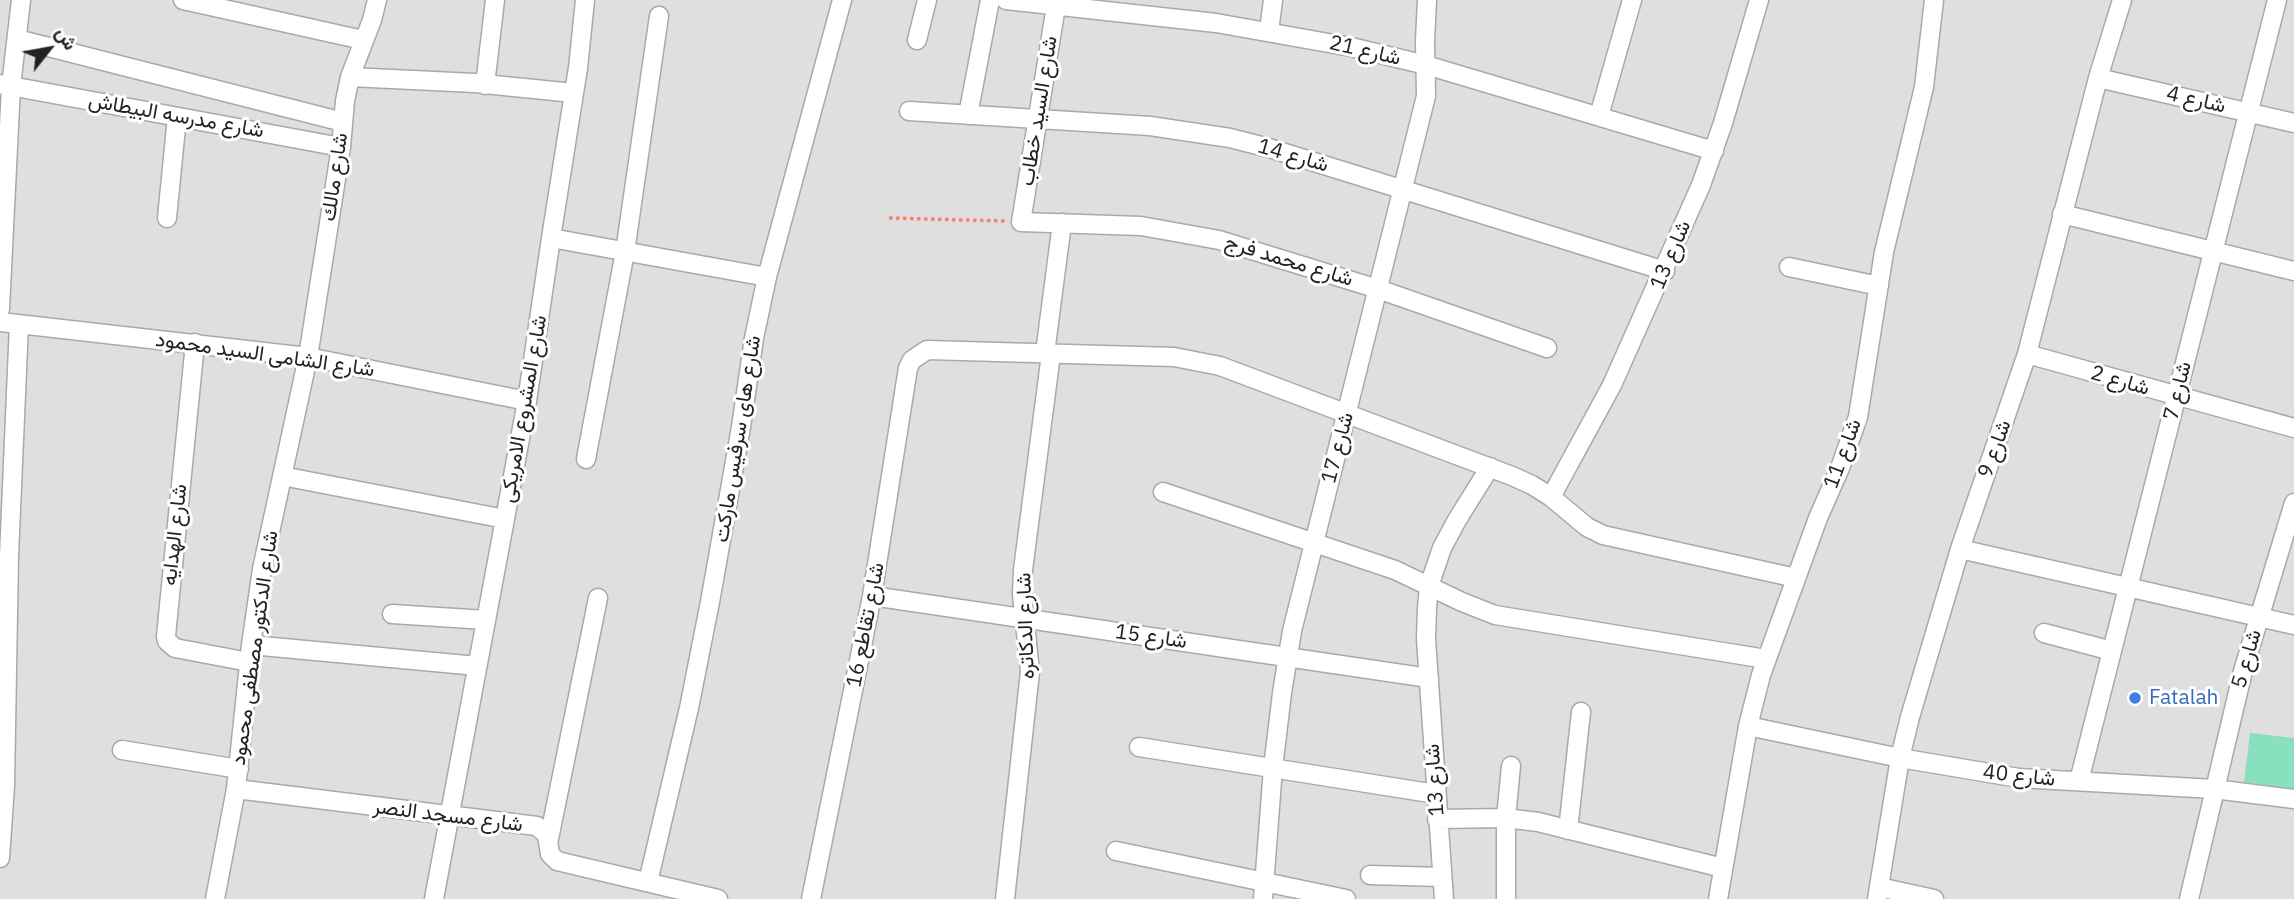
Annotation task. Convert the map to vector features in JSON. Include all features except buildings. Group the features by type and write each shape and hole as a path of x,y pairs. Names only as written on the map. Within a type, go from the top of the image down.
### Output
{"street":[{"path":"0,309 6,85 17,39 21,0"},
{"path":"183,0 363,40"},
{"name":"شارع مالك","path":"308,357 350,77 377,0"},
{"path":"485,85 495,0"},
{"name":"شارع المشروع الامريكى","path":"434,899 527,401 578,68 585,0"},
{"name":"شارع هاى سرفيس ماركت","path":"648,882 689,708 710,603 754,338 767,277 842,0"},
{"path":"918,40 927,0"},
{"path":"968,115 989,0"},
{"name":"شارع 21","path":"1006,0 1057,3 1176,18 1351,47 1426,65 1714,151"},
{"path":"1269,32 1273,0"},
{"name":"شارع 17","path":"1264,891 1273,768 1287,656 1297,606 1426,96 1424,41 1427,0"},
{"path":"1599,116 1632,0"},
{"name":"شارع 13","path":"1551,497 1612,385 1665,271 1714,151 1759,0"},
{"name":"شارع 11","path":"1718,899 1748,726 1766,659 1858,417 1894,207 1924,86 1934,0"},
{"name":"شارع 9","path":"1878,893 1900,758 1921,679 1960,549 2027,354 2098,78 2122,0"},
{"name":"شارع 7","path":"2079,781 2277,0"},
{"name":"شارع السيد خطاب","path":"1021,222 1057,3"},
{"path":"586,459 625,252 659,16"},
{"path":"17,39 343,122"},
{"path":"350,77 573,93"},
{"name":"شارع 4","path":"2098,78 2294,123"},
{"name":"شارع مدرسه البيطاش","path":"6,85 341,146"},
{"name":"شارع 14","path":"909,111 1150,126 1230,138 1665,271"},
{"path":"167,218 177,117"},
{"path":"2062,214 2294,271"},
{"name":"شارع محمد فرج","path":"1021,222 1141,226 1219,240 1378,289 1547,348"},
{"name":"شارع الدكاتره","path":"1004,899 1030,672 1023,570 1062,223"},
{"path":"551,238 767,277"},
{"path":"1789,267 1879,286"},
{"name":"شارع الشامى السيد محمود","path":"0,322 308,357 527,401"},
{"path":"0,858 5,786 9,556 19,324"},
{"name":"شارع الهدايه","path":"195,343 167,641 175,648 477,666"},
{"name":"شارع تقاطع 16","path":"811,899 872,596 908,368 912,360 927,350 1048,353"},
{"path":"1048,353 1174,358 1220,366 1532,485 1587,527 1603,535 1796,578"},
{"name":"شارع 2","path":"2027,354 2294,428"},
{"name":"شارع الدكتور مصطفى محمود","path":"215,899 239,769 250,653 262,569 308,357"},
{"name":"شارع 13","path":"1444,899 1426,629 1429,586 1447,538 1490,467"},
{"path":"282,476 505,519"},
{"path":"1163,492 1395,570 1495,615 1766,659"},
{"name":"شارع 5","path":"2189,899 2240,683 2294,503"},
{"path":"1960,549 2294,625"},
{"name":"شارع 15","path":"872,596 1429,678"},
{"path":"549,839 598,597"},
{"path":"392,614 486,620"},
{"path":"2044,633 2112,651"},
{"path":"1568,830 1581,712"},
{"name":"شارع 40","path":"1748,726 1900,758 2019,778 2214,789 2294,799"},
{"path":"1139,747 1436,794"},
{"path":"122,750 239,769"},
{"path":"1506,899 1506,818 1511,766"},
{"name":"شارع مسجد النصر","path":"236,789 537,826 545,831 549,839 550,854 557,860 718,899"},
{"path":"1437,819 1506,818 1538,822 1723,868"},
{"path":"1116,851 1264,891 1346,899"},
{"path":"1370,875 1442,877"},
{"path":"1878,893 1934,899"}],"path":[{"path":"889,218 1021,222"}],"shaded area":[{"path":"0,0 2294,0 2294,899 0,899"}],"green space":[{"path":"2250,733 2294,738 2294,789 2244,782"}],"place":[{"name":"Fatalah","path":"2135,698"}]}
